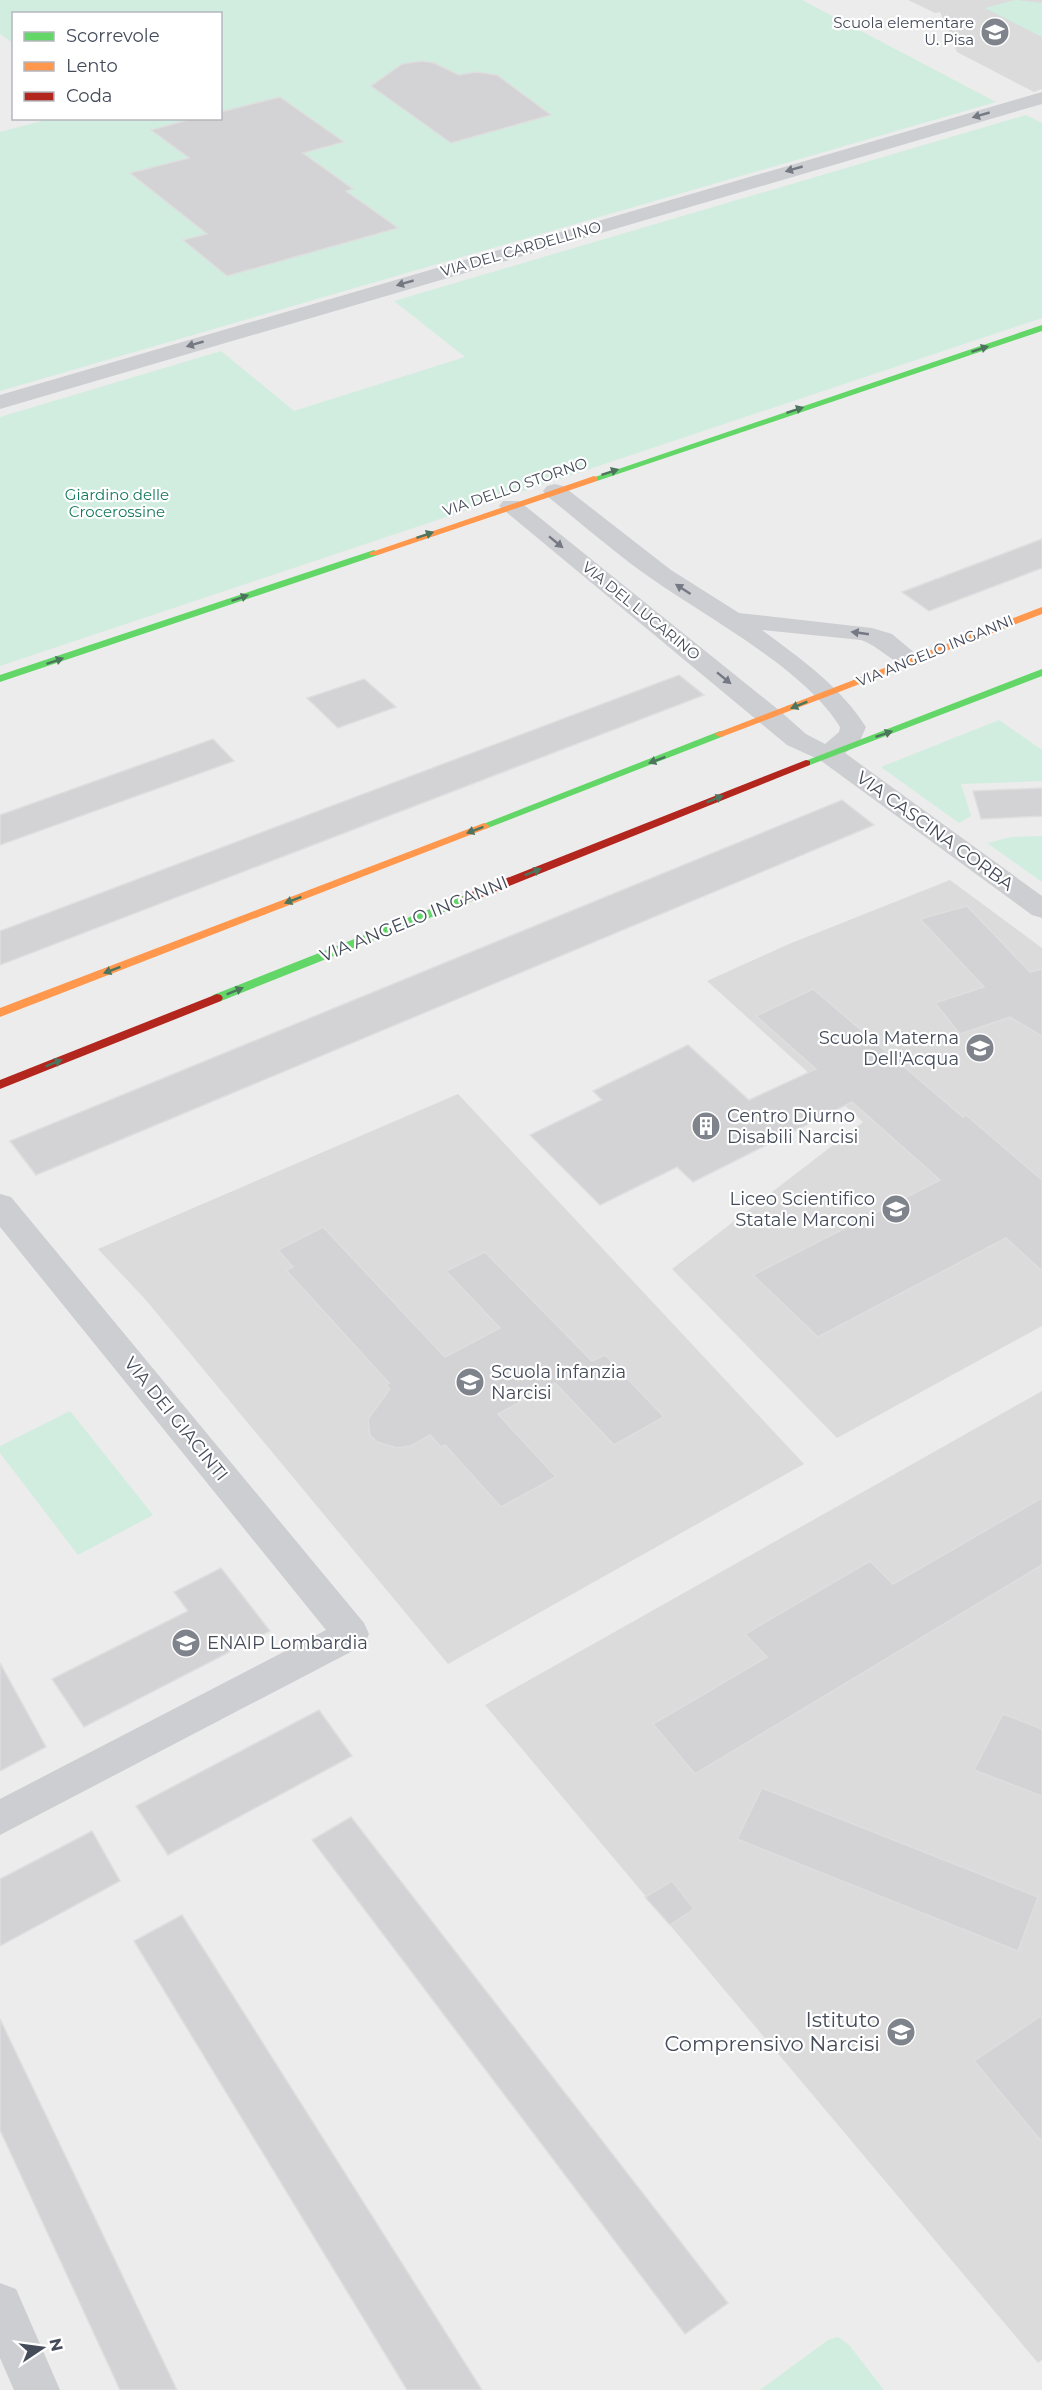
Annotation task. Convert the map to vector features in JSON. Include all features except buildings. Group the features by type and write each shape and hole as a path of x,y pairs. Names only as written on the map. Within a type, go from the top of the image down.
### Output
{"street":[{"name":"VIA DEL CARDELLINO","path":"0,402 1041,99"},
{"name":"VIA DELLO STORNO","path":"0,680 1042,328"},
{"path":"555,491 662,575 733,620 828,693"},
{"name":"VIA DEL LUCARINO","path":"511,506 771,716"},
{"name":"VIA ANGELO INGANNI","path":"0,1013 1042,609"},
{"path":"733,620 873,636 883,639 910,660"},
{"name":"VIA ANGELO INGANNI","path":"0,1085 829,753 1042,672"},
{"name":"VIA ANGELO INGANNI","path":"828,693 848,716 853,727 851,735 829,753"},
{"path":"771,716 808,749 829,753"},
{"name":"VIA CASCINA CORBA","path":"829,753 1042,909"},
{"name":"VIA DEI GIACINTI","path":"0,1205 351,1634 0,1818"},
{"path":"0,2305 37,2390"}],"shaded area":[{"name":"Scuola elementare U. Pisa","path":"908,0 1042,0 1042,89 1034,92 957,52 940,12 935,13"},
{"name":"Liceo Scientifico Statale Marconi","path":"950,880 1042,948 1042,1326 837,1438 672,1269 863,1122 707,981 789,944"},
{"name":"Scuola infanzia Narcisi","path":"458,1094 804,1464 448,1664 145,1299 98,1249"},
{"name":"Istituto Comprensivo Narcisi","path":"1042,1391 1042,2360 1038,2363 485,1705"}],"green space":[{"path":"0,0 802,0 996,102 0,391 0,132 45,120 222,120 222,12 12,12 12,42 0,34"},
{"path":"1015,0 1042,3 1042,37 985,8"},
{"name":"Giardino delle Crocerossine","path":"1026,115 1042,123 1042,318 0,666 0,417 221,351 294,411 465,357 394,301"},
{"path":"999,720 1042,750 1042,781 961,784 971,816 959,823 881,767"},
{"path":"1042,836 1042,882 987,843 1011,837"},
{"path":"70,1411 153,1515 78,1555 0,1453 0,1446"},
{"path":"838,2337 849,2345 884,2390 760,2390 828,2340"}],"traffic: fast":[{"path":"594,479 1042,328"},
{"path":"0,679 374,553"},
{"path":"806,763 1042,672"},
{"path":"484,826 720,734"},
{"path":"217,998 468,898"}],"traffic: slow":[{"path":"374,553 594,479"},
{"path":"720,734 1042,610"},
{"path":"0,1013 484,826"}],"traffic: jam":[{"path":"468,898 806,763"},
{"path":"0,1085 217,998"}],"place":[{"name":"Scuola elementare U. Pisa","path":"995,32"},
{"name":"Scuola Materna Dell'Acqua","path":"980,1048"},
{"name":"Centro Diurno Disabili Narcisi","path":"706,1126"},
{"name":"Liceo Scientifico Statale Marconi","path":"896,1209"},
{"name":"Scuola infanzia Narcisi","path":"470,1382"},
{"name":"ENAIP Lombardia","path":"186,1643"},
{"name":"Istituto Comprensivo Narcisi","path":"901,2032"}]}
